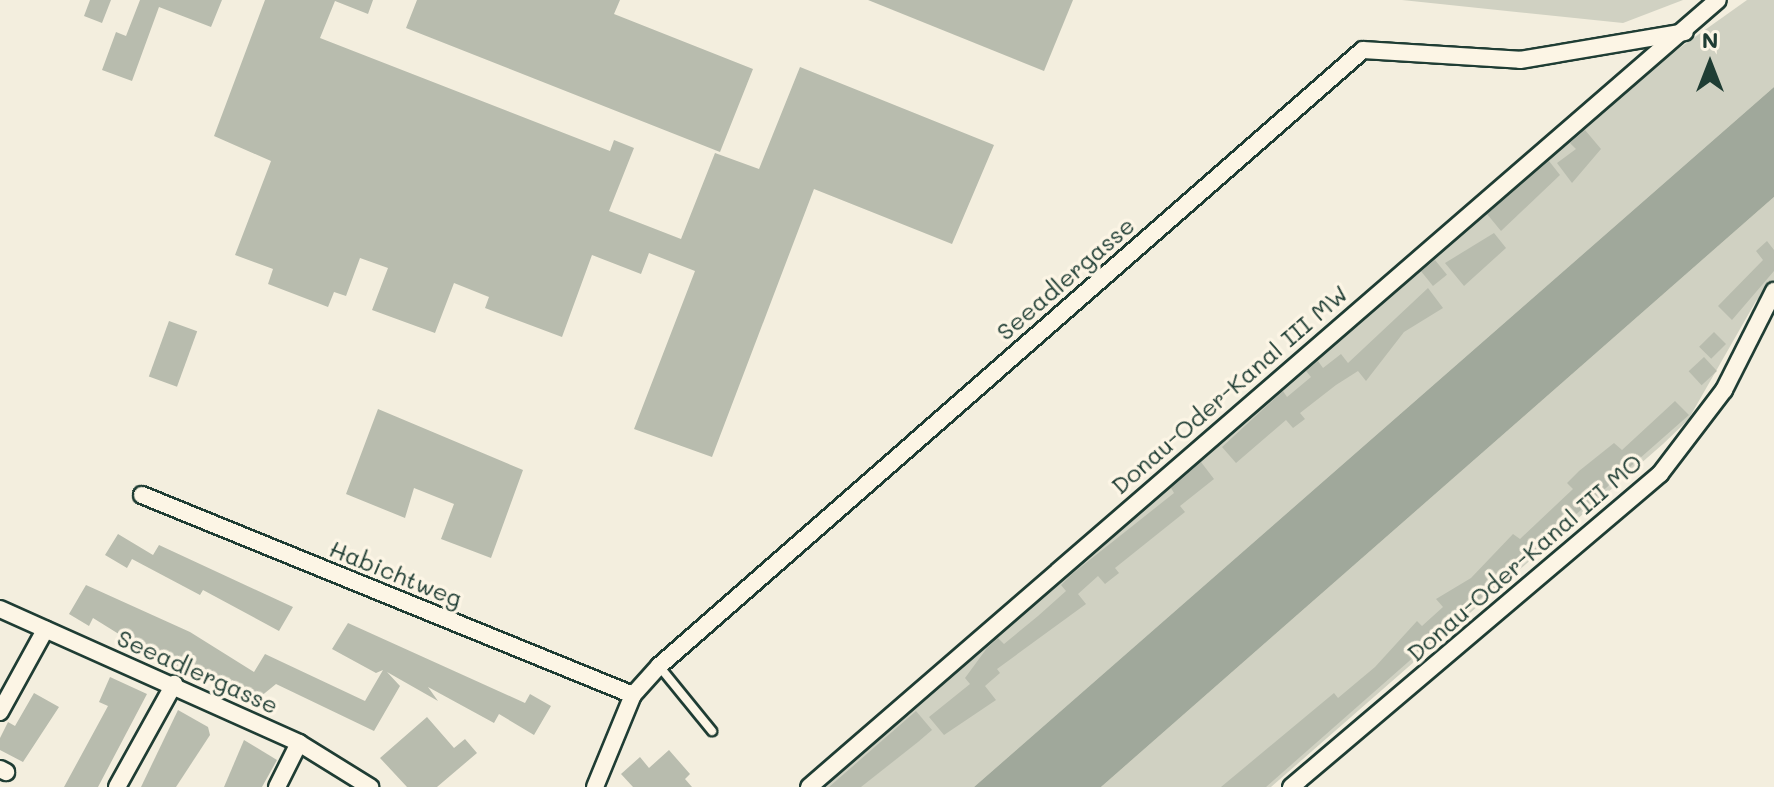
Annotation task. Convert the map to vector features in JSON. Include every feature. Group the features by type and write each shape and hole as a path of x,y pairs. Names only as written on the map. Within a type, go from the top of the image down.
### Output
{"street":[{"name":"Donau-Oder-Kanal III MW","path":"809,787 1591,105 1685,32 1718,0"},
{"name":"Seeadlergasse","path":"595,787 633,695 659,666 1363,50 1520,60 1685,32"},
{"name":"Donau-Oder-Kanal III MO","path":"1291,787 1660,474 1724,390 1774,291"},
{"name":"Habichtweg","path":"142,495 633,695"},
{"name":"Seeadlergasse","path":"0,609 174,684 299,743 370,787"},
{"path":"0,712 45,630"},
{"path":"117,787 174,684"},
{"path":"277,787 299,743"}],"lane":[{"path":"659,666 712,731"}],"shaded area":[{"path":"1402,0 1683,0 1623,23"},
{"path":"1747,0 1774,0 1774,87 974,787 820,787 1605,101"},
{"path":"1774,87 1774,197 1101,787 974,787"},
{"path":"1774,197 1774,284 1756,301 1688,420 1663,444 1271,787 1101,787"}],"building":[{"path":"90,0 111,0 102,23 84,16"},
{"path":"140,0 222,0 211,27 159,7 132,81 102,70 116,32 126,36"},
{"path":"265,0 373,0 368,14 335,1 320,38 610,151 614,140 634,148 609,211 681,239 715,153 759,169 800,67 994,145 952,244 814,189 712,457 634,429 695,271 649,253 641,274 592,255 562,337 485,308 489,297 454,283 435,333 372,310 388,268 360,258 346,296 334,292 328,307 268,284 273,269 235,255 271,161 214,136"},
{"path":"417,0 620,0 614,14 753,69 720,152 406,28"},
{"path":"868,0 1073,0 1044,71"},
{"path":"1585,130 1601,149 1572,183 1557,163 1576,149 1570,143"},
{"path":"1549,161 1560,175 1501,231 1487,214"},
{"path":"1494,233 1506,248 1464,286 1445,263"},
{"path":"1767,241 1774,250 1774,271 1732,320 1718,306 1763,260 1756,251"},
{"path":"1435,260 1447,275 1433,286 1421,271"},
{"path":"1428,288 1443,308 1404,332 1366,381 1358,371 1300,413 1305,419 1293,428 1286,420 1236,463 1222,447 1283,391 1287,397 1311,377 1306,371 1318,361 1323,368 1341,354 1348,363"},
{"path":"169,321 197,331 177,387 149,376"},
{"path":"1714,332 1726,344 1711,359 1699,347"},
{"path":"1704,357 1717,371 1702,385 1689,371"},
{"path":"1675,401 1689,415 1266,787 1221,787 1334,693 1338,698 1375,667 1417,621 1422,626 1443,607 1436,599 1471,578 1513,534 1520,539 1573,489 1567,483 1579,471 1614,443 1622,450"},
{"path":"378,409 523,470 491,558 441,539 454,504 414,488 405,518 346,494"},
{"path":"1201,462 1214,479 1180,506 1185,512 1115,568 1119,573 1105,584 1098,576 1078,594 1086,604 997,669 1000,673 985,686 996,700 944,735 929,717 970,684 965,678 987,648 998,638 1004,644 1038,616 1066,591 1061,585 1072,574 1174,493 1171,488"},
{"path":"118,534 153,555 159,545 293,607 279,631 203,590 200,595 132,559 127,568 105,555"},
{"path":"86,585 190,632 254,672 265,654 365,701 383,670 376,673 332,649 348,623 525,703 530,694 551,706 534,735 499,714 494,723 428,687 438,701 387,672 400,686 374,731 276,684 260,697 232,680 226,689 159,659 93,618 89,626 69,614"},
{"path":"110,677 147,694 98,787 64,787 108,706 99,702"},
{"path":"34,693 59,707 23,762 0,750 0,738 8,722 15,726"},
{"path":"178,710 208,727 210,735 176,787 141,787"},
{"path":"916,711 932,730 861,787 829,787"},
{"path":"427,717 454,748 465,739 477,753 437,787 407,787 380,758"},
{"path":"244,740 277,760 262,787 224,787"},
{"path":"669,750 690,774 685,779 692,787 633,787 621,774 640,757 649,768"}]}
